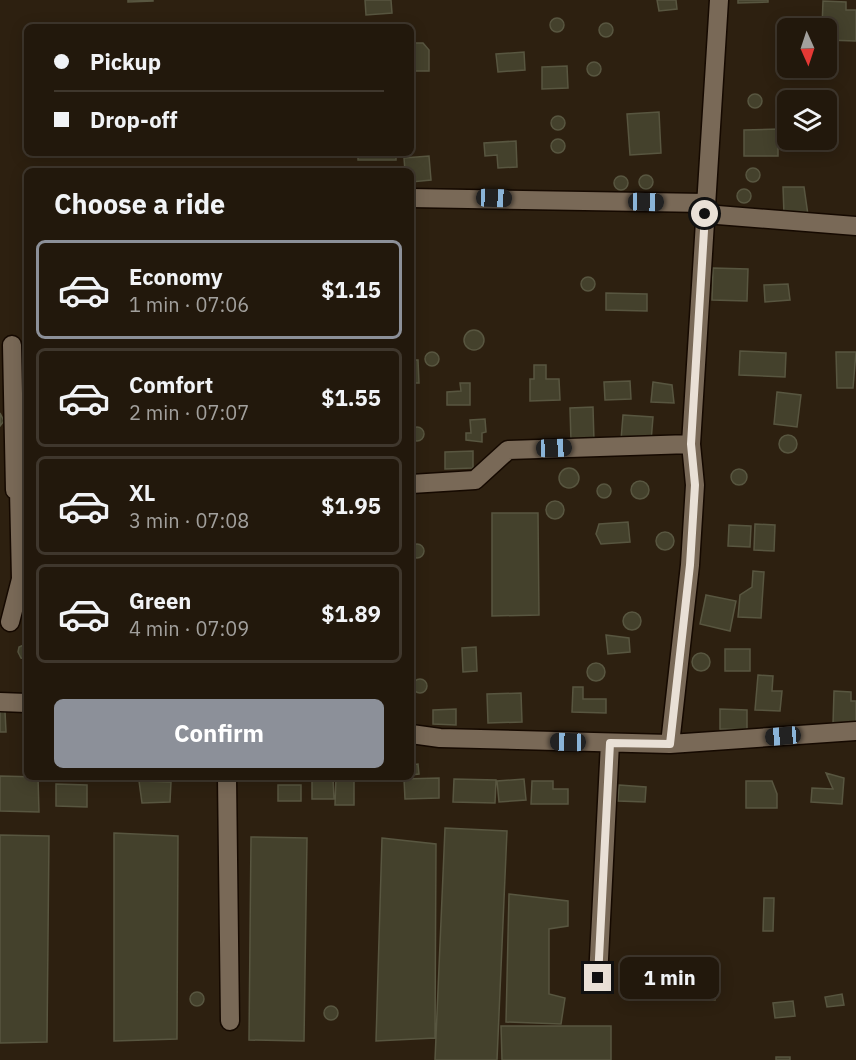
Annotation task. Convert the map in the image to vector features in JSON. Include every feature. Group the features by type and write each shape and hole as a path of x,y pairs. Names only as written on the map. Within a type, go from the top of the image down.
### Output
{"street":[{"path":"670,744 690,565 695,485 691,444 719,0"},
{"path":"414,198 706,208 856,226"},
{"path":"10,622 21,579 15,490 13,345"},
{"path":"414,484 475,480 508,450 691,444"},
{"path":"0,702 24,703"},
{"path":"414,734 440,738 670,744 856,731"},
{"path":"598,978 610,743"},
{"path":"227,780 230,1021"}],"building":[{"path":"128,0 153,0 153,1 128,2"},
{"path":"365,0 391,0 392,13 366,15"},
{"path":"657,0 676,0 677,9 659,11"},
{"path":"738,0 768,0 768,2 738,3"},
{"path":"823,1 846,2 846,10 856,10 856,41 837,40 837,18 822,18"},
{"path":"554,18 560,18 564,25 560,32 554,32 550,28 550,22"},
{"path":"603,23 609,23 613,30 609,37 603,37 599,33 599,27"},
{"path":"414,43 423,43 429,50 429,71 414,71"},
{"path":"524,52 525,70 498,72 496,54"},
{"path":"591,62 597,62 601,69 597,76 591,76 587,72 587,66"},
{"path":"567,66 568,88 542,89 542,67"},
{"path":"752,94 758,94 762,101 758,108 752,108 748,104 748,98"},
{"path":"659,112 661,153 630,155 627,114"},
{"path":"555,116 561,116 565,123 561,130 555,130 551,126 551,120"},
{"path":"777,129 778,156 744,156 744,130"},
{"path":"555,139 561,139 565,146 561,153 555,153 551,149 551,143"},
{"path":"516,141 517,167 498,168 497,155 485,156 484,143"},
{"path":"358,156 396,156 396,160 358,160"},
{"path":"429,156 431,180 414,182 414,168 405,168 404,158"},
{"path":"750,168 756,168 760,175 756,182 750,182 746,178 746,172"},
{"path":"643,175 649,175 653,182 649,189 643,189 639,185 639,179"},
{"path":"618,176 624,176 628,183 624,190 618,190 614,186 614,180"},
{"path":"783,187 804,187 808,215 784,215"},
{"path":"741,189 747,189 751,196 747,203 741,203 737,199 737,193"},
{"path":"713,268 748,269 747,301 712,300"},
{"path":"585,277 591,277 595,284 591,291 585,291 581,287 581,281"},
{"path":"788,284 790,300 765,302 764,285"},
{"path":"606,293 647,294 647,311 606,310"},
{"path":"474,330 481,333 484,340 481,347 474,350 467,347 464,340 467,333"},
{"path":"740,351 786,353 785,377 739,375"},
{"path":"429,352 435,352 439,359 435,366 429,366 425,362 425,356"},
{"path":"836,352 856,352 853,388 837,388"},
{"path":"414,360 418,360 419,383 414,383"},
{"path":"534,365 546,365 546,379 559,379 560,400 530,401 530,379 534,379"},
{"path":"630,381 631,399 605,400 604,382"},
{"path":"653,382 672,385 674,403 651,402"},
{"path":"460,383 470,383 470,405 447,405 447,392 461,391"},
{"path":"777,392 801,395 797,427 774,424"},
{"path":"593,407 594,441 571,442 570,408"},
{"path":"0,413 4,421 0,426"},
{"path":"623,415 653,417 651,442 621,440"},
{"path":"485,419 486,432 482,433 482,442 466,440 466,433 471,433 470,420"},
{"path":"414,427 420,427 424,431 424,437 420,441 414,441"},
{"path":"788,435 796,440 797,444 792,452 788,453 780,448 779,444 784,436"},
{"path":"473,451 473,468 445,469 445,452"},
{"path":"569,468 576,471 579,478 576,485 569,488 562,485 559,478 562,471"},
{"path":"736,469 742,469 747,477 745,483 736,485 731,480 731,474"},
{"path":"640,481 646,484 649,490 646,496 640,499 634,496 631,490 634,484"},
{"path":"601,484 607,484 611,491 607,498 601,498 597,494 597,488"},
{"path":"555,501 561,504 564,510 561,516 555,519 549,516 546,510 549,504"},
{"path":"492,513 538,513 539,615 492,616"},
{"path":"628,522 630,542 601,544 596,534 599,524"},
{"path":"755,524 775,525 774,551 754,550"},
{"path":"729,525 751,526 750,547 728,546"},
{"path":"665,532 671,535 674,541 671,547 665,550 659,547 656,541 659,535"},
{"path":"414,544 420,544 424,548 424,554 420,558 414,558"},
{"path":"753,571 764,572 761,618 738,617 740,595 752,587"},
{"path":"706,595 736,601 730,631 700,624"},
{"path":"632,612 638,615 641,621 638,627 632,630 626,627 623,621 626,615"},
{"path":"606,635 629,638 630,652 608,654"},
{"path":"24,645 24,659 21,658 18,652 19,647"},
{"path":"476,647 477,671 463,672 462,648"},
{"path":"725,649 750,649 750,671 725,671"},
{"path":"701,653 707,656 710,662 707,668 701,671 695,668 692,662 695,656"},
{"path":"596,663 602,666 605,672 602,678 596,681 590,678 587,672 590,666"},
{"path":"758,675 773,676 772,691 782,691 780,711 755,710"},
{"path":"417,679 423,679 427,683 427,689 423,693 417,693 414,690 414,682"},
{"path":"573,687 583,687 583,699 606,699 606,713 572,712"},
{"path":"834,691 851,692 851,701 856,701 856,725 833,724"},
{"path":"521,693 522,722 488,723 487,694"},
{"path":"456,709 456,725 433,724 433,710"},
{"path":"720,709 747,710 747,730 720,729"},
{"path":"0,710 5,711 6,732 0,732"},
{"path":"418,764 419,774 414,775 414,765"},
{"path":"826,773 844,778 842,804 811,802 812,788 833,789"},
{"path":"0,776 24,777 24,780 38,780 39,812 0,811"},
{"path":"439,778 439,798 405,799 404,780"},
{"path":"454,779 496,780 495,803 453,802"},
{"path":"524,779 526,800 499,802 497,781"},
{"path":"312,780 333,780 334,799 312,799"},
{"path":"336,780 354,780 354,805 335,805"},
{"path":"139,781 171,782 170,802 142,803"},
{"path":"532,781 553,781 553,789 568,789 568,804 531,804"},
{"path":"746,781 772,781 777,794 777,808 746,808"},
{"path":"56,784 87,785 87,807 56,806"},
{"path":"278,785 301,785 301,801 278,801"},
{"path":"619,785 646,787 645,802 618,801"},
{"path":"445,828 507,831 497,1060 435,1060"},
{"path":"114,833 178,836 177,1039 114,1041"},
{"path":"0,835 49,836 47,1042 0,1043"},
{"path":"251,837 307,838 304,1041 249,1040"},
{"path":"382,838 436,844 435,1038 376,1041"},
{"path":"509,894 568,901 568,926 549,929 549,994 565,998 561,1024 506,1022"},
{"path":"764,898 774,898 773,931 763,931"},
{"path":"687,980 716,982 715,1000 686,997"},
{"path":"194,992 200,992 204,999 200,1006 194,1006 190,1002 190,996"},
{"path":"842,994 844,1005 827,1007 825,997"},
{"path":"793,1001 795,1016 775,1018 773,1003"},
{"path":"328,1006 334,1006 338,1013 334,1020 328,1020 324,1016 324,1010"},
{"path":"501,1026 611,1026 611,1060 502,1060"},
{"path":"776,1057 790,1057 790,1060 776,1060"}],"route":[{"path":"598,978 610,743 670,744 690,565 695,485 691,444 705,214"}]}
